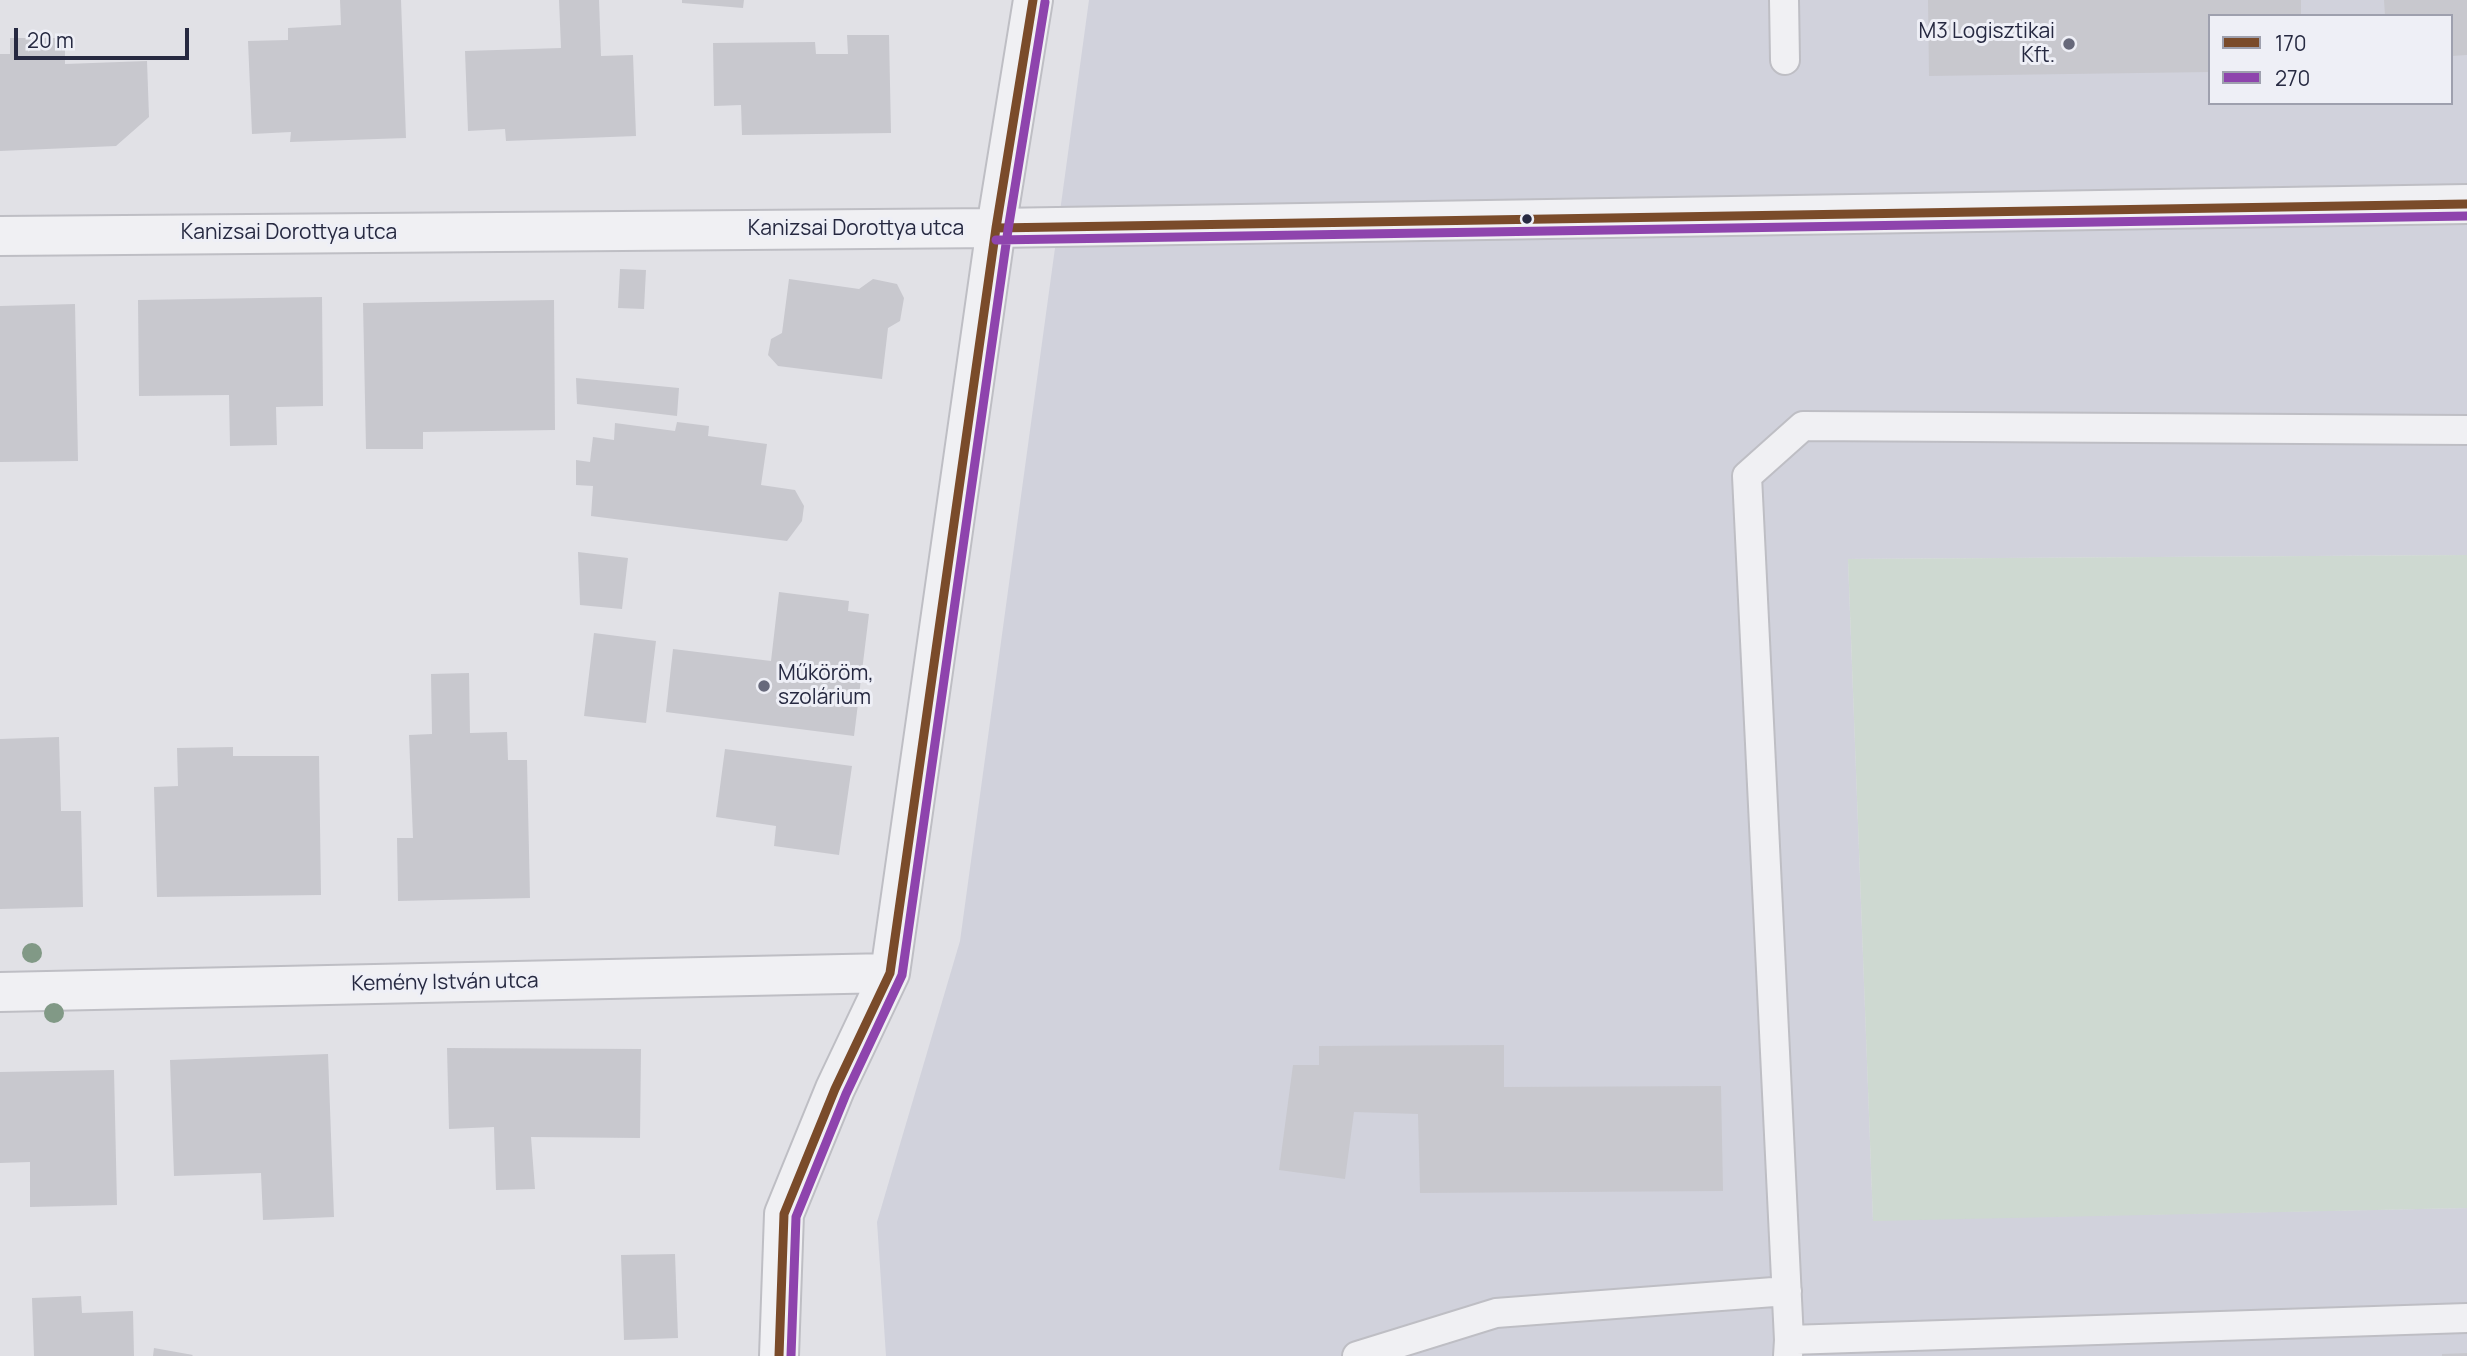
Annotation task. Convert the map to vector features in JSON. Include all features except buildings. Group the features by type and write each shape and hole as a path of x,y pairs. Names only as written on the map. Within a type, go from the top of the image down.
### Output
{"street":[{"path":"779,1356 784,1214 835,1089 890,973 996,228 1033,0"},
{"name":"Kanizsai Dorottya utca","path":"0,236 996,228 2467,204"},
{"name":"Kemény István utca","path":"0,992 890,973"}],"lane":[{"path":"1784,0 1785,60"},
{"path":"2467,430 1803,426 1747,476 1789,1348 2467,1318"},
{"path":"1357,1356 1496,1313 1787,1291"}],"shaded area":[{"path":"1089,0 2467,0 2467,555 1848,559 1873,1220 2467,1208 2467,1356 886,1356 877,1222 960,941"},
{"path":"2467,555 2467,1208 1873,1221 1848,559"}],"transit line":[{"name":"170","path":"779,1356 784,1214 835,1089 890,973 996,228 1033,0"},
{"name":"270","path":"791,1356 796,1217 846,1094 902,975 1008,230 1045,2"},
{"name":"170","path":"996,228 2467,204"},
{"name":"270","path":"996,240 2467,216"}],"place":[{"name":"M3 Logisztikai Kft.","path":"2069,44"},
{"name":"Műköröm, szolárium","path":"764,686"}]}
